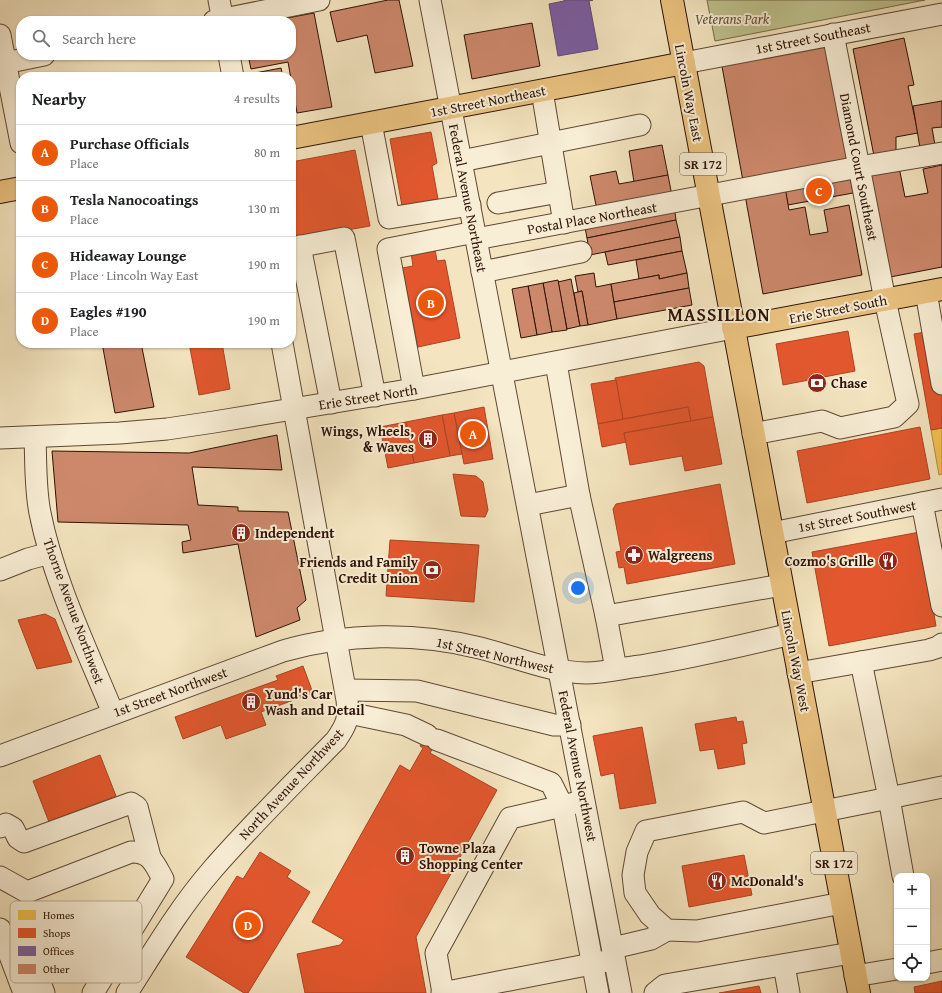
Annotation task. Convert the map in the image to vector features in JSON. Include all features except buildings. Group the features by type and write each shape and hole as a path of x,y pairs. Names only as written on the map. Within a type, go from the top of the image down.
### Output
{"main road":[{"name":"Lincoln Way East","path":"672,0 733,328"},
{"name":"1st Street Northeast","path":"296,137 684,63"},
{"path":"0,192 16,189"},
{"name":"Erie Street South","path":"733,328 934,291"},
{"name":"Lincoln Way West","path":"733,328 857,985"}],"street":[{"path":"220,15 319,0"},
{"name":"Federal Avenue Northeast","path":"430,0 502,373"},
{"name":"1st Street Southeast","path":"684,63 942,14"},
{"name":"Diamond Court Southeast","path":"753,434 822,421 840,428 894,417 908,404 885,300 833,34"},
{"path":"0,35 3,63 16,121"},
{"path":"3,63 18,60"},
{"path":"230,60 232,72"},
{"path":"542,91 564,223"},
{"path":"371,123 389,218 470,205"},
{"path":"461,161 640,125"},
{"name":"Postal Place Northeast","path":"414,390 388,249 564,223 859,167 942,153"},
{"path":"498,203 558,192"},
{"path":"331,403 296,247 344,238 375,396"},
{"path":"482,272 581,252"},
{"path":"934,291 942,384"},
{"name":"Erie Street North","path":"0,438 120,433 167,429 414,390 733,328"},
{"name":"North Avenue Northwest","path":"142,969 188,900 230,850 336,740 346,726 349,713 283,348"},
{"path":"556,363 579,495 606,616 616,669"},
{"name":"Federal Avenue Northwest","path":"502,373 622,993"},
{"name":"Thorne Avenue Northwest","path":"35,437 37,487 40,512 50,553 69,606 113,713"},
{"path":"528,505 579,495"},
{"path":"932,501 942,603"},
{"name":"1st Street Southwest","path":"772,533 932,501"},
{"path":"0,570 28,559 50,553"},
{"path":"606,616 782,585"},
{"name":"1st Street Northwest","path":"0,756 283,650 304,644 336,640 386,637 440,640 482,648 537,665 560,670 586,673 722,651 791,634"},
{"path":"798,673 929,650 942,644"},
{"path":"861,662 889,798 902,873"},
{"path":"346,690 417,691 554,725 570,725"},
{"path":"349,713 406,725 432,737 551,783 563,807 598,993"},
{"path":"667,930 650,915 635,893 633,875 637,852 646,831 742,812 764,823 942,787"},
{"path":"584,802 510,818 436,953 443,993 593,964 614,953 651,939 667,930 697,931 842,902"},
{"path":"0,827 6,824 13,828 18,838 24,842 132,803 137,807 150,857 163,879 142,914"},
{"path":"0,877 27,892 131,852 138,851 150,857"},
{"path":"142,918 165,933"},
{"path":"0,929 10,955"},
{"path":"656,993 665,985 851,953"},
{"path":"930,962 942,960"},
{"path":"784,964 790,993"},
{"path":"857,985 894,970"},
{"path":"20,983 24,993"},
{"path":"41,983 44,993"},
{"path":"92,993 98,983"},
{"path":"117,983 128,991"}],"green space":[{"name":"Veterans Park","path":"707,0 925,0 715,41"}],"place":[{"name":"Hideaway Lounge","path":"819,191"},
{"name":"Tesla Nanocoatings","path":"431,303"},
{"name":"Chase","path":"817,383"},
{"name":"Purchase Officials","path":"473,434"},
{"name":"Wings, Wheels, & Waves","path":"428,439"},
{"name":"Independent","path":"241,533"},
{"name":"Walgreens","path":"634,555"},
{"name":"Cozmo's Grille","path":"888,561"},
{"name":"Friends and Family Credit Union","path":"432,570"},
{"name":"Yund's Car Wash and Detail","path":"251,702"},
{"name":"Towne Plaza Shopping Center","path":"405,856"},
{"name":"McDonald's","path":"717,881"},
{"name":"Eagles #190","path":"248,925"}],"district":[{"name":"MASSILLON","path":"719,314"}]}
